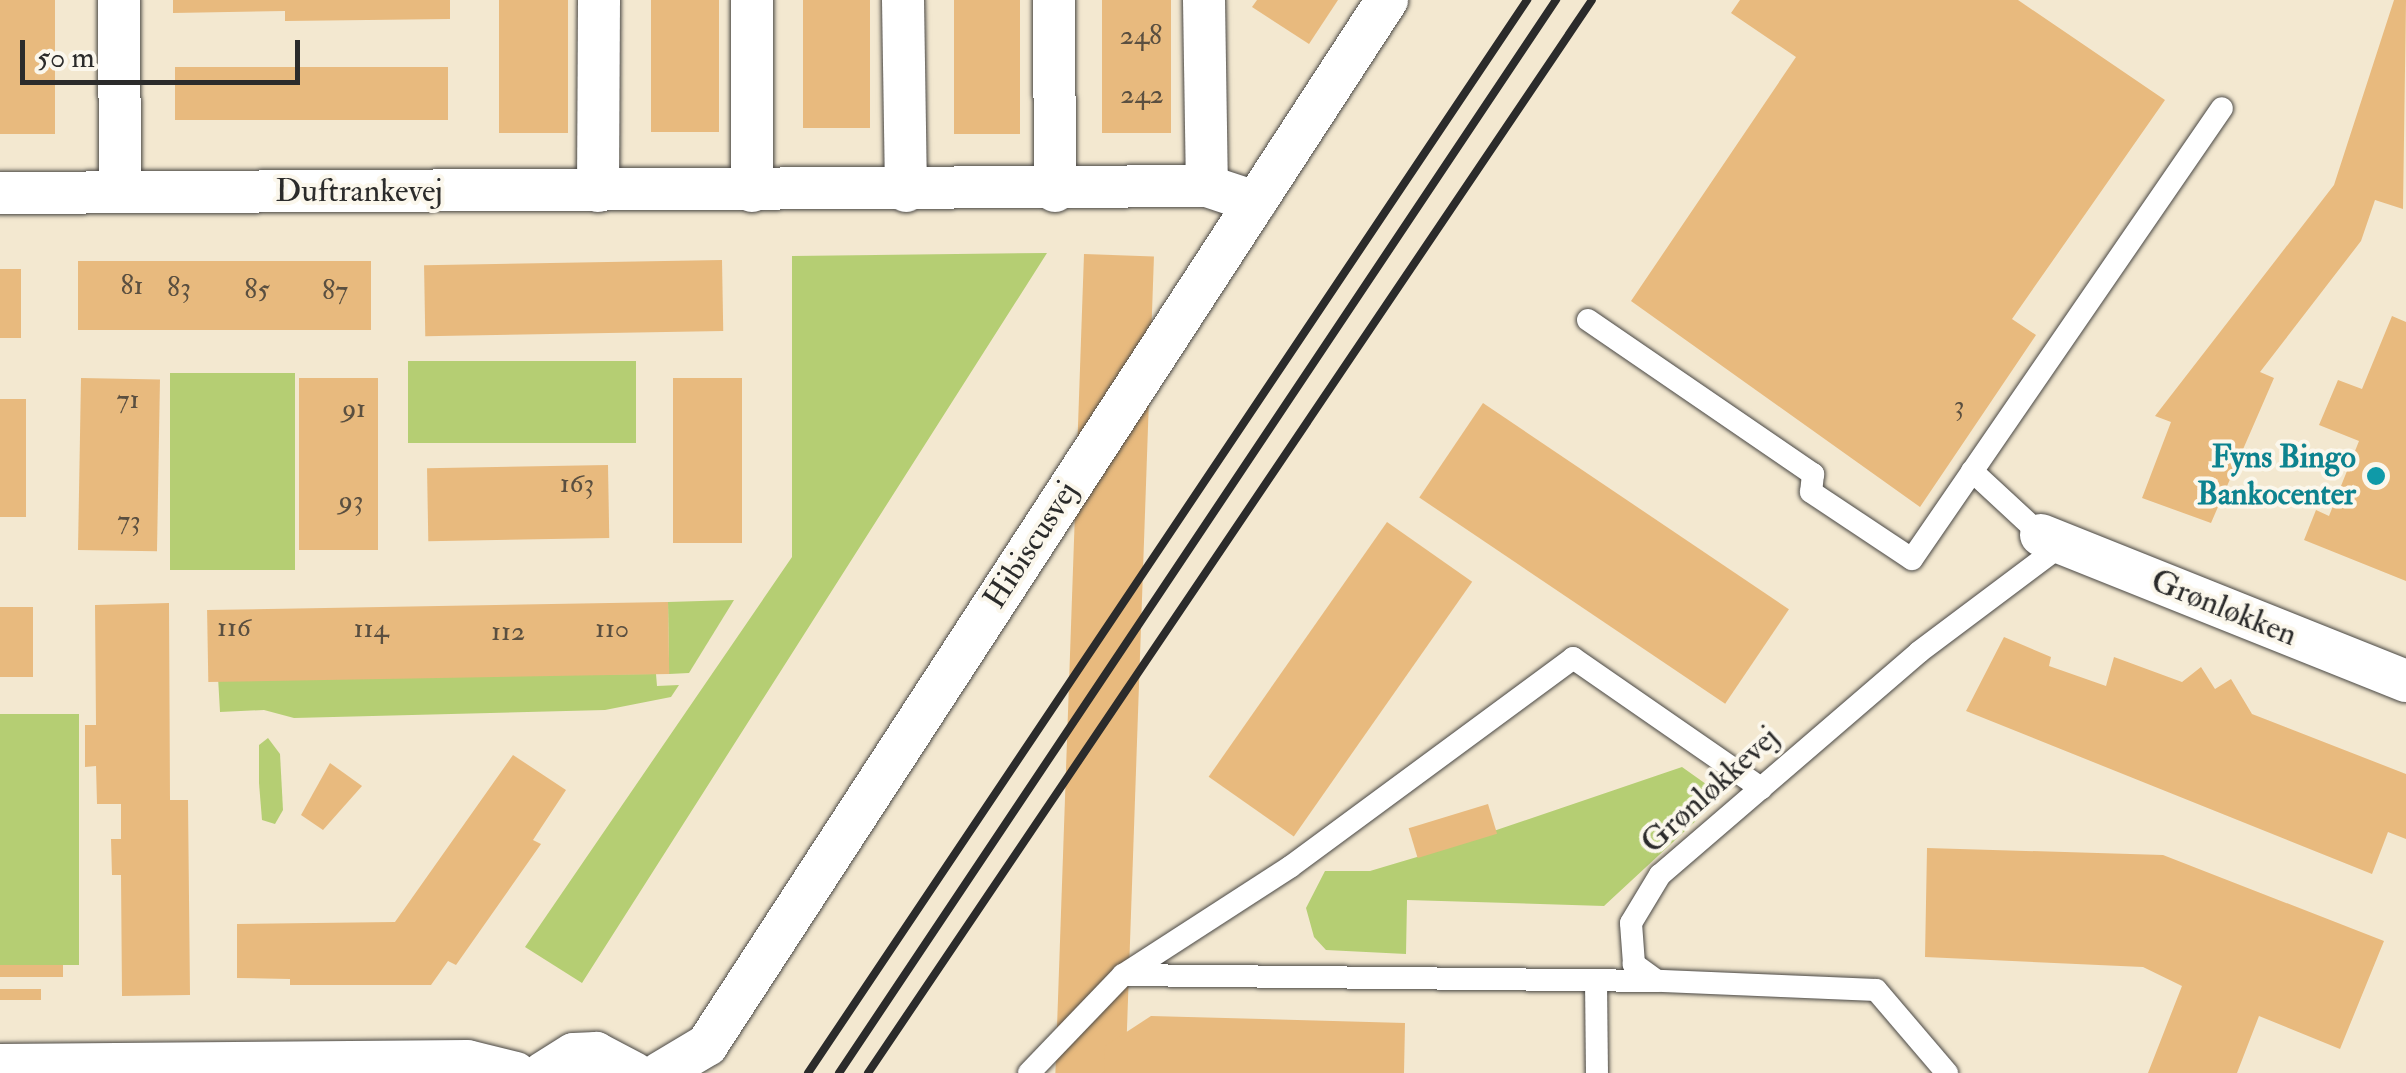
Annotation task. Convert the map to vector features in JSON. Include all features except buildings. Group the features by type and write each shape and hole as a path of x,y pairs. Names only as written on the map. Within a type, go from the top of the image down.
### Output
{"street":[{"path":"119,0 120,192"},
{"path":"598,190 599,0"},
{"path":"752,0 752,191"},
{"path":"903,0 906,191"},
{"path":"1054,0 1055,191"},
{"path":"1204,0 1207,186"},
{"name":"Hibiscusvej","path":"660,1073 708,1045 1387,0"},
{"name":"Duftrankevej","path":"0,193 1055,191 1207,186 1254,202"},
{"name":"Grønløkken","path":"2052,539 2406,681"},
{"path":"543,1073 574,1054 596,1053 634,1073"},
{"path":"0,1065 466,1061 516,1073"}],"lane":[{"path":"1588,320 1812,474 1811,492 1912,560 2222,108"},
{"path":"1972,471 2052,539"},
{"name":"Grønløkkevej","path":"1658,982 1634,964 1631,924 1660,875 2052,539"},
{"path":"1029,1073 1123,975 1290,866 1573,658 1761,788"},
{"path":"1123,975 1596,980 1876,990 1947,1073"},
{"path":"1596,980 1597,1073"}],"green space":[{"path":"1047,253 582,983 525,947 792,557 792,256"},
{"path":"408,361 636,361 636,443 408,443"},
{"path":"170,373 295,373 295,570 170,570"},
{"path":"734,600 689,673 669,674 668,602"},
{"path":"656,674 657,686 679,685 671,697 605,710 294,718 264,710 220,712 218,677"},
{"path":"0,714 79,714 79,965 0,965"},
{"path":"268,738 280,754 283,810 275,824 262,820 259,745"},
{"path":"1682,767 1713,789 1713,805 1604,906 1407,900 1406,954 1326,950 1314,937 1306,908 1325,871 1370,871"}],"railway":[{"path":"808,1073 1527,0"},
{"path":"839,1073 1556,0"},
{"path":"868,1073 1592,0"}],"place":[{"name":"Fyns Bingo Bankocenter","path":"2376,476"}]}
